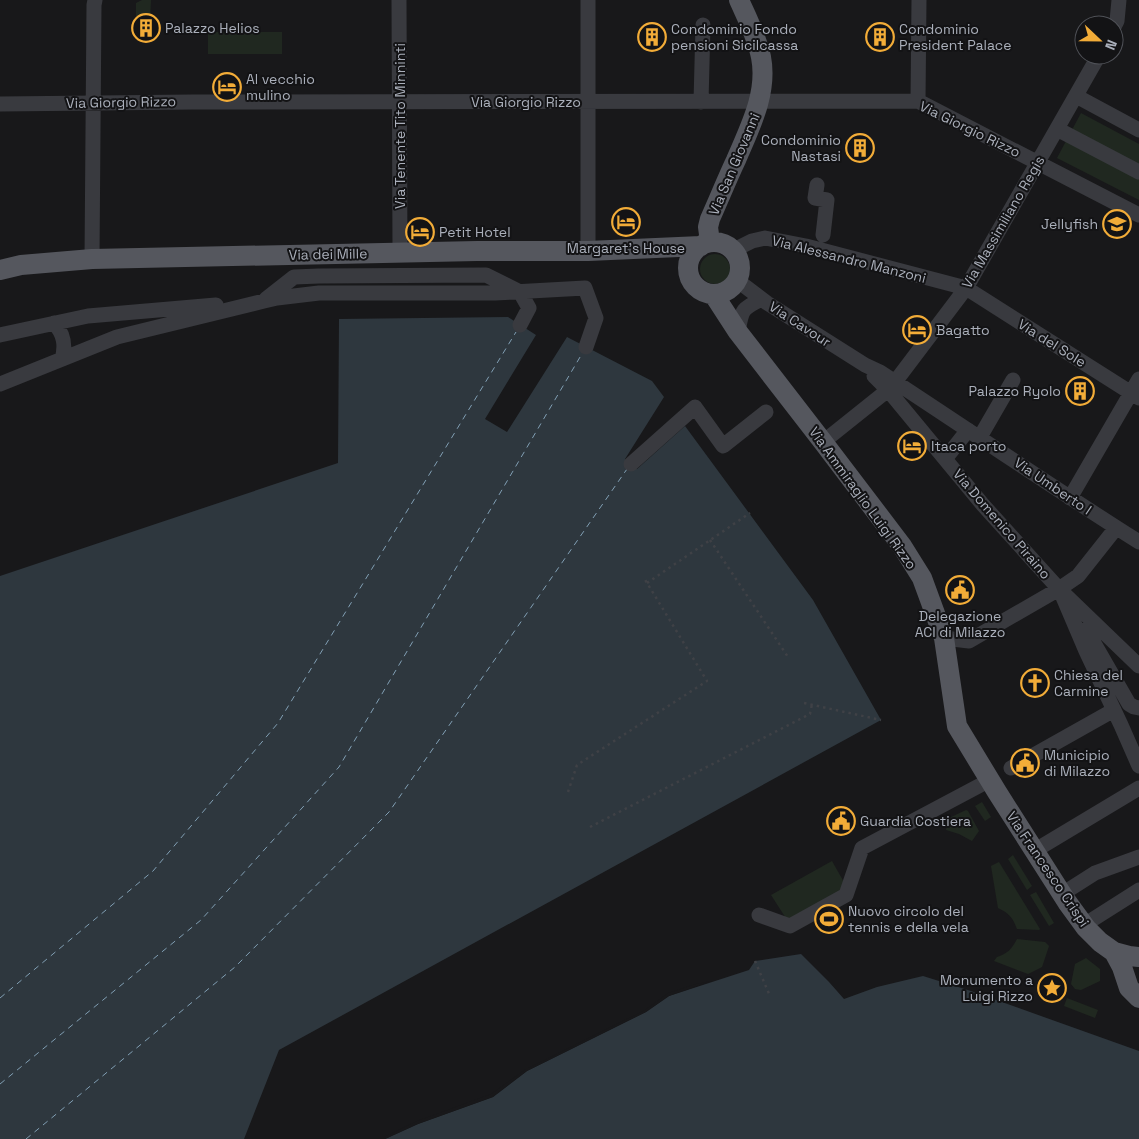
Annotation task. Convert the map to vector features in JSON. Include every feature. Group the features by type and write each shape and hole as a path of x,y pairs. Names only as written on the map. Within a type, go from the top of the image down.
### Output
{"main road":[{"name":"Via San Giovanni","path":"705,244 710,219 753,122 759,102 762,73 761,59 758,45 739,0"},
{"name":"Via dei Mille","path":"0,270 22,265 92,259 588,251 657,248 716,242 723,243 734,250"},
{"path":"705,244 694,251 690,258 688,273 694,286 703,292 714,295 728,291 738,280 740,261 734,250"},
{"path":"657,248 688,266"},
{"name":"Via Ammiraglio Luigi Rizzo","path":"714,295 738,332 902,546 922,578 944,638 957,726"},
{"name":"Via Francesco Crispi","path":"957,726 1062,894 1084,925 1100,942 1114,952"},
{"path":"1114,952 1139,957"},
{"path":"1114,952 1122,967 1129,988 1139,998"}],"street":[{"path":"92,259 94,5 96,0"},
{"name":"Via Tenente Tito Minninti","path":"399,0 400,253"},
{"path":"588,0 588,251"},
{"path":"918,101 919,0"},
{"path":"1116,15 1119,0"},
{"path":"1120,15 1129,0"},
{"path":"701,102 703,25"},
{"name":"Via Massimiliano Regis","path":"823,442 892,386 966,288 1093,65"},
{"path":"1076,96 1139,130"},
{"name":"Via Giorgio Rizzo","path":"0,104 93,102 918,101 1138,212"},
{"path":"1057,129 1139,172"},
{"name":"Via Alessandro Manzoni","path":"817,185 815,198 827,200 823,234"},
{"name":"Via Alessandro Manzoni","path":"734,250 752,241 766,238 812,247 966,288"},
{"name":"Via Cavour","path":"738,280 762,299 865,365 880,372 892,386"},
{"path":"0,384 117,338 277,298 319,293 495,293 585,288 596,318 586,347"},
{"name":"Via del Sole","path":"966,288 1135,396"},
{"path":"520,292 529,308 520,325"},
{"path":"738,332 741,314 747,306 762,299"},
{"path":"0,335 88,316 264,301"},
{"path":"54,323 61,331 65,349 62,359"},
{"path":"945,460 974,433 1013,380"},
{"path":"1070,498 1135,396 1139,380"},
{"name":"Via Umberto I","path":"892,386 974,433 1139,542"},
{"name":"Via Domenico Piraino","path":"892,386 945,460 1059,589"},
{"path":"631,464 695,407 723,446 766,412"},
{"path":"944,638 969,641 1059,589 1078,576 1116,528"},
{"path":"1059,589 1139,666"},
{"path":"1059,589 1139,766"},
{"path":"1079,633 1088,624 1095,624"},
{"path":"1139,676 1091,627 1088,627 1087,631 1129,704 1139,708"},
{"path":"1011,768 1114,710"},
{"path":"1121,725 1139,716"},
{"path":"759,915 790,926 846,895 862,848 990,780"},
{"path":"1034,851 1139,788"},
{"path":"1062,894 1095,874 1139,857"},
{"path":"1084,925 1139,890"}],"path":[{"path":"646,583 750,513"},
{"path":"710,540 788,657"},
{"path":"568,792 577,764 707,681 644,578"},
{"path":"804,702 880,720"},
{"path":"590,827 810,714 812,704"},
{"path":"754,961 770,996"}],"shaded area":[{"path":"142,0 151,0 150,20 136,20 136,3"},
{"path":"208,32 282,32 282,54 208,54"},
{"path":"1081,113 1139,144 1139,200 1057,158"},
{"path":"715,254 726,258 730,269 726,280 715,284 704,280 700,269 704,258"},
{"path":"508,317 536,335 485,419 507,432 567,337 652,381 664,397 625,459 637,469 685,426 813,600 881,720 279,1050 244,1139 0,1139 0,576 338,463 339,319"},
{"path":"982,802 991,817 985,821 975,806"},
{"path":"966,810 979,831 972,841 946,830 949,818"},
{"path":"1013,855 1032,886 1027,890 1008,859"},
{"path":"832,861 845,884 842,894 789,923 771,895"},
{"path":"999,862 1039,930 1017,929 1010,916 998,908 991,866"},
{"path":"1036,892 1054,923 1049,926 1030,895"},
{"path":"1017,939 1045,942 1049,946 1042,967 1028,974 994,961 997,957 1009,951"},
{"path":"801,954 844,999 877,987 923,976 971,991 1139,1051 1139,1139 385,1139 418,1124 493,1097 527,1071 646,1012 669,996 749,970 755,961"},
{"path":"1086,958 1100,969 1100,981 1081,990 1075,989 1071,984 1075,964"},
{"path":"1067,998 1098,1010 1095,1018 1064,1006"}],"pier":[{"path":"712,981 669,996 646,1012 527,1071 493,1097 418,1124 383,1139 417,1121 491,1094 526,1069 645,1010 668,993"}],"ferry route":[{"path":"0,998 153,871 278,723 516,332"},
{"path":"0,1084 201,920 339,767 583,352"},
{"path":"26,1139 235,967 389,812 627,469"}],"place":[{"name":"Palazzo Helios","path":"146,28"},
{"name":"Condominio Fondo pensioni Sicilcassa","path":"652,37"},
{"name":"Condominio President Palace","path":"880,37"},
{"name":"Al vecchio mulino","path":"227,87"},
{"name":"Condominio Nastasi","path":"860,148"},
{"name":"Margaret's House","path":"626,222"},
{"name":"Jellyfish","path":"1117,224"},
{"name":"Petit Hotel","path":"420,232"},
{"name":"Bagatto","path":"917,330"},
{"name":"Palazzo Ryolo","path":"1080,391"},
{"name":"Itaca porto","path":"912,446"},
{"name":"Delegazione ACI di Milazzo","path":"960,590"},
{"name":"Chiesa del Carmine","path":"1035,683"},
{"name":"Municipio di Milazzo","path":"1025,763"},
{"name":"Guardia Costiera","path":"841,821"},
{"name":"Nuovo circolo del tennis e della vela","path":"829,919"},
{"name":"Monumento a Luigi Rizzo","path":"1052,988"}]}
